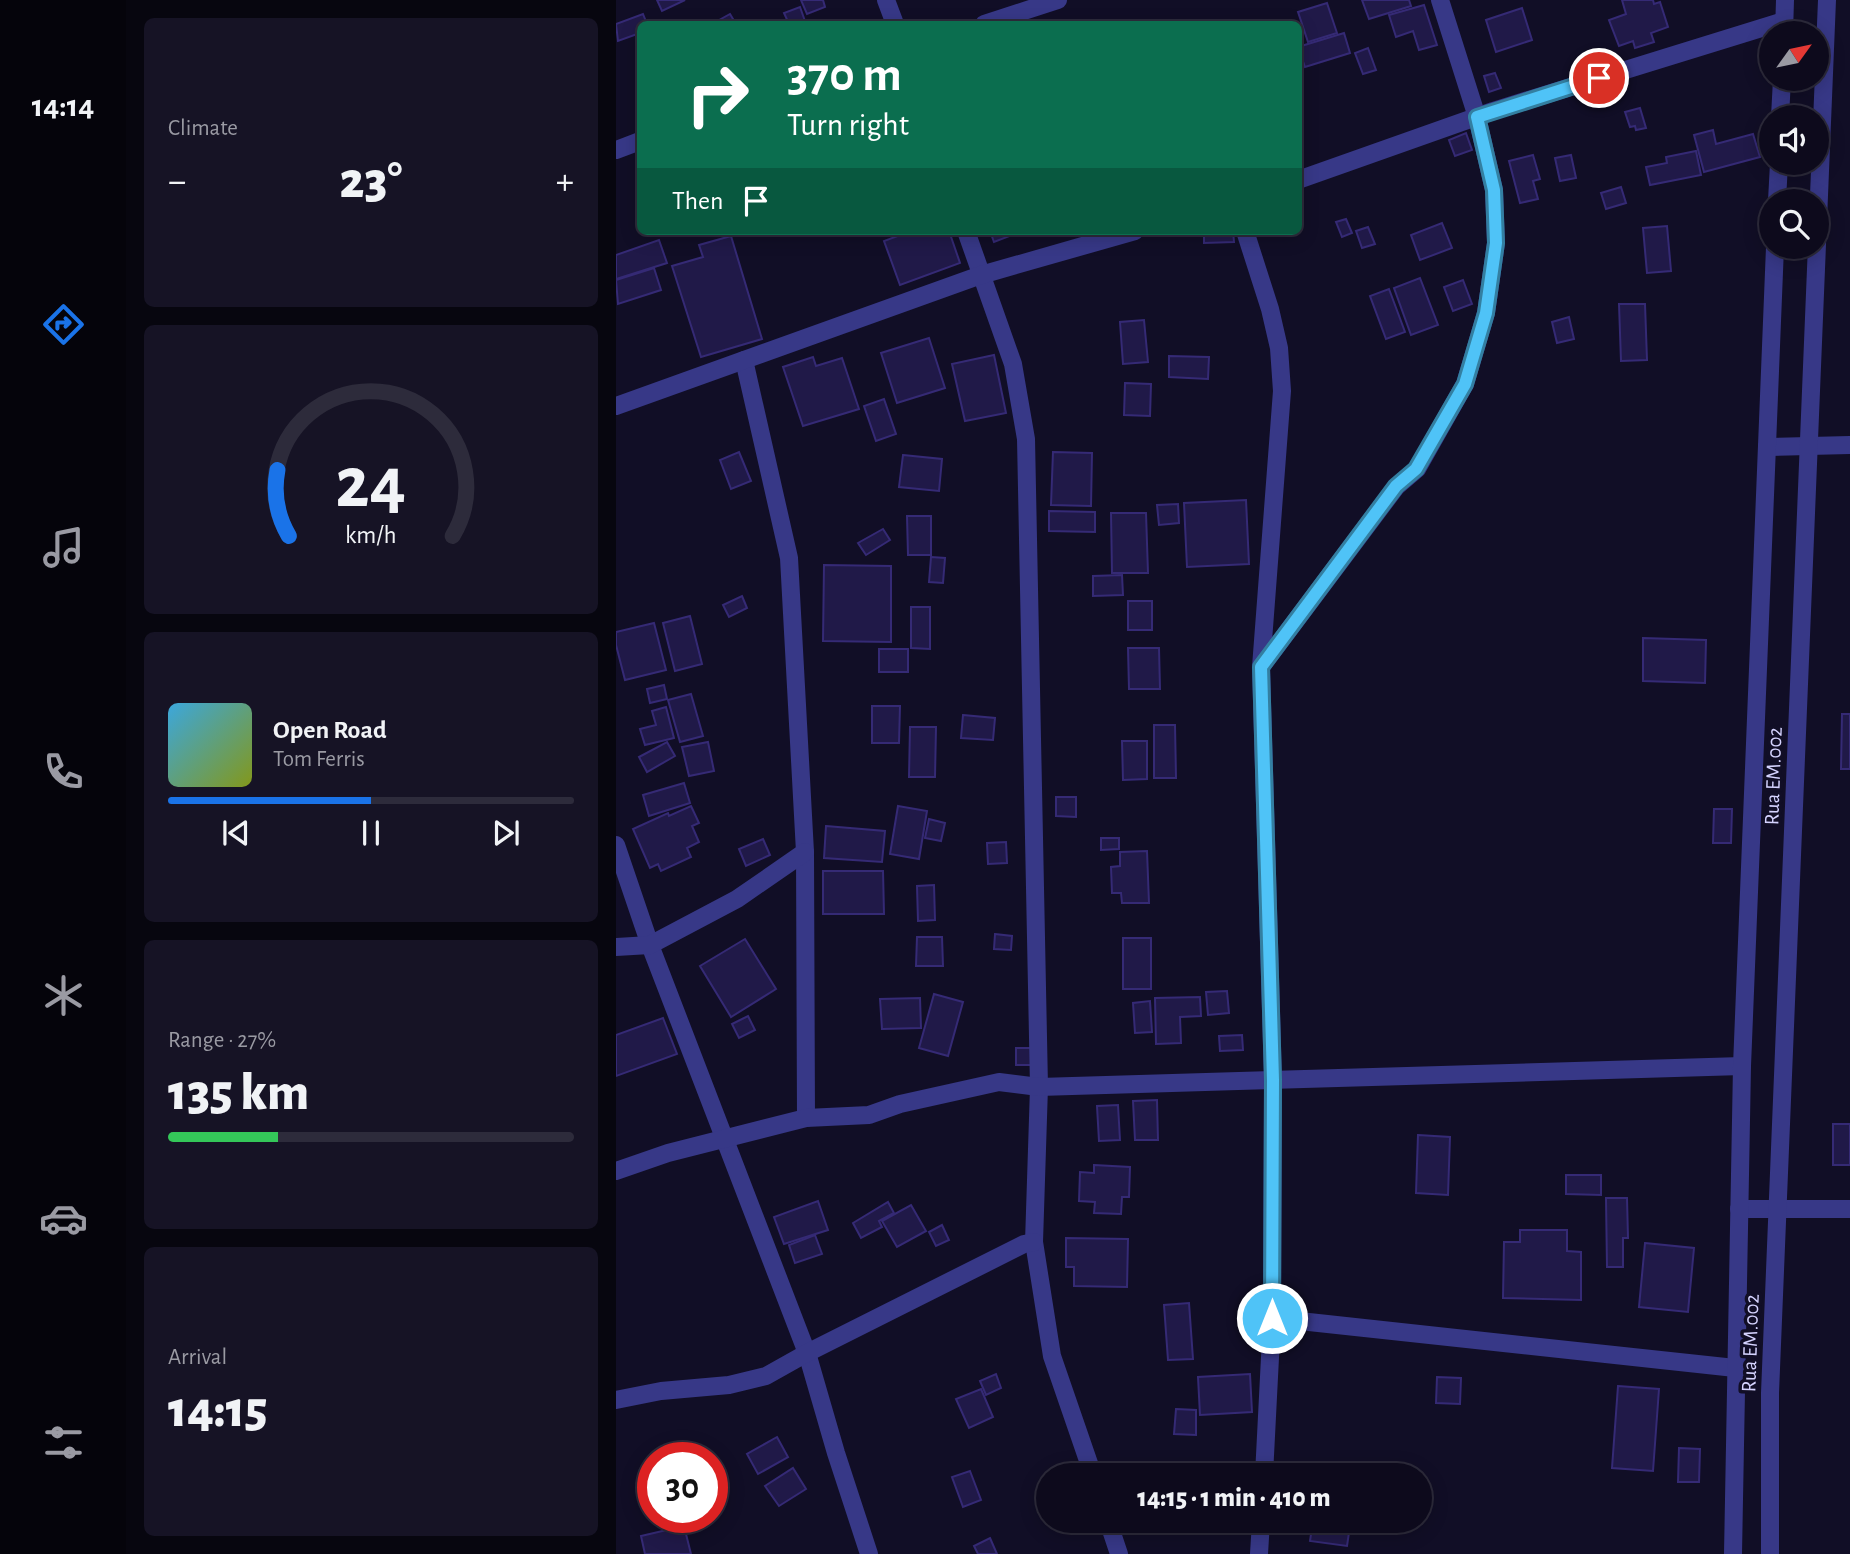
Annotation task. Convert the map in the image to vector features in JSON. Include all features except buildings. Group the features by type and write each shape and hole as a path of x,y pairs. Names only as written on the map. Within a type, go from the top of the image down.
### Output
{"street":[{"path":"886,0 894,21"},
{"path":"993,21 1058,0"},
{"path":"1261,667 1396,486 1416,469 1465,384 1486,313 1496,243 1494,190 1477,117 1440,0"},
{"path":"1784,21 1785,0"},
{"name":"Rua EM.002","path":"1770,1554 1770,1392 1827,0"},
{"path":"1302,179 1477,117 1759,34"},
{"path":"616,150 637,142"},
{"path":"967,235 1013,364 1026,439 1039,1087 1034,1242 1052,1356 1089,1463"},
{"path":"616,406 981,275 1121,235"},
{"path":"1246,235 1270,309 1279,348 1282,391 1261,667 1273,1080 1272,1318 1265,1463"},
{"name":"Rua EM.002","path":"1733,1554 1742,1066 1775,259"},
{"path":"744,360 789,558 805,852 806,1118"},
{"path":"1767,447 1850,445"},
{"path":"616,845 650,945 807,1353 869,1554"},
{"path":"616,947 650,945 737,899 805,852"},
{"path":"616,1171 668,1153 806,1118 869,1115 900,1104 999,1082 1039,1087 1742,1066"},
{"path":"1739,1209 1850,1209"},
{"path":"616,1400 661,1391 729,1385 766,1376 1024,1244 1034,1242"},
{"path":"1272,1318 1735,1368"},
{"path":"1112,1533 1119,1554"},
{"path":"1259,1554 1260,1533"}],"route":[{"path":"1272,1318 1273,1080 1261,667 1396,486 1416,469 1465,384 1486,313 1496,243 1494,190 1477,117 1599,78"}]}
